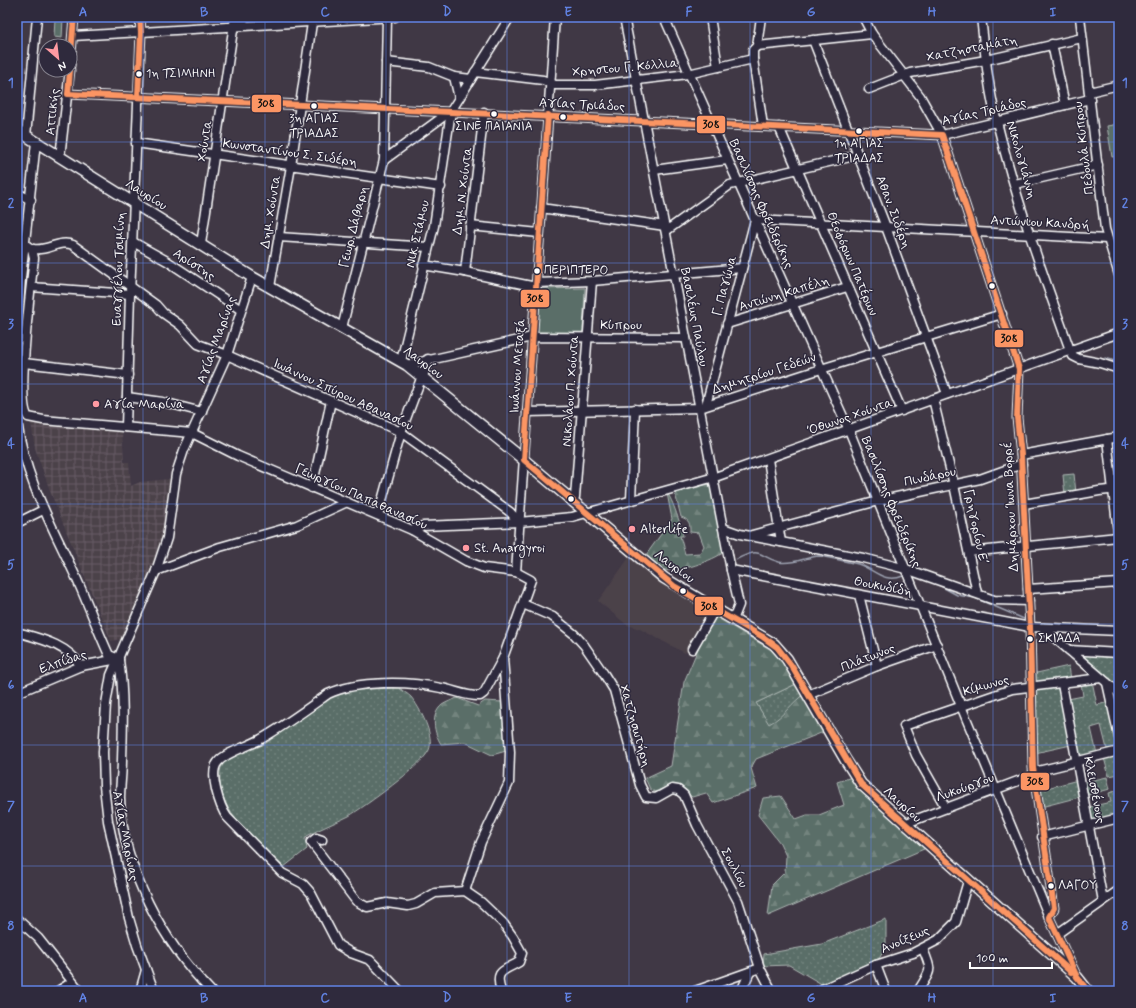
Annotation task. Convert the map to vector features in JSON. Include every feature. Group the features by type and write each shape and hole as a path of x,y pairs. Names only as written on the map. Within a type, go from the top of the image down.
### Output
{"main road":[{"name":"Λαυρίου","path":"21,133 134,202 252,277 404,363 422,376 524,460 664,578 733,620 763,636 780,649 861,784 1077,977 1088,991"},
{"path":"422,376 428,360"}],"street":[{"name":"Αττικής","path":"21,133 37,17"},
{"path":"74,17 73,36 236,26 288,20 312,23 390,17"},
{"name":"Ευαγγέλου Τσιμίνη","path":"126,427 130,285 141,33 140,17"},
{"name":"Χούντα","path":"201,244 236,26 236,17"},
{"path":"236,26 246,17"},
{"name":"Γεωρ. Δάβαρη","path":"342,328 378,178 384,160 386,62 390,17"},
{"path":"384,160 451,111 510,17"},
{"name":"Ιωάννου Μεταξά","path":"516,572 555,17"},
{"name":"Βασιλέως Παύλου","path":"624,17 686,338 703,406 713,478 739,605 733,620"},
{"name":"Βασιλίσσης Φρειδερίκης","path":"664,17 688,74 849,430 996,790 1049,917 1077,977"},
{"path":"710,17 718,67"},
{"path":"757,46 761,17"},
{"name":"Δημάρχου Ίωνα Βορρέ","path":"863,17 872,34 920,96 942,135 1019,369 1018,418 1022,464 1029,601 1034,774 1042,837 1054,908 1049,917"},
{"name":"Νικολογιάννη","path":"981,17 986,60 997,121 1030,235 1070,350"},
{"name":"Πεδουλά Κύπρου","path":"1080,17 1107,239 1119,275"},
{"name":"Δημ. Χούντα","path":"270,287 280,237 312,23"},
{"path":"763,126 753,59 753,48 757,46 872,34"},
{"name":"Χατζησταμάτη","path":"868,90 905,75 986,60 1082,38"},
{"name":"Αθαν. Σιδέρη","path":"813,40 859,155 947,394"},
{"path":"1052,44 1065,105"},
{"name":"Χρηστου Γ. Κόλλια","path":"386,62 429,67 454,77 512,76 543,80 555,85 580,86 636,82 688,74 753,59"},
{"path":"454,77 459,98"},
{"name":"Αττικής","path":"60,156 69,78"},
{"name":"Αγίας Τριάδος","path":"68,94 548,115 942,135 1065,105 1119,85"},
{"name":"Νικ. Στάμου","path":"404,363 440,187 451,111"},
{"name":"Δημ. Ν. Χούντα","path":"465,272 484,112"},
{"name":"Θεοφόρων Πατέρων","path":"779,127 902,411"},
{"path":"17,271 29,247 36,142"},
{"name":"Κωνσταντίνου Σ. Σιδέρη","path":"136,143 440,187"},
{"path":"541,208 665,229 730,185 737,182 859,155"},
{"path":"654,170 727,160"},
{"path":"1015,184 1098,165"},
{"path":"17,193 31,200"},
{"name":"Αντώνιου Κανδρή","path":"755,220 1107,239"},
{"name":"Γ. Παγώνα","path":"703,406 755,220"},
{"path":"470,226 539,233"},
{"path":"280,237 428,247"},
{"path":"17,238 29,247"},
{"name":"Αρίστης","path":"133,242 167,261 241,310"},
{"name":"Ιωάννου Σπύρου Αθανασίου","path":"29,247 48,248 63,243 69,244 130,285 180,325 198,344 227,355 401,432 510,512 519,522"},
{"name":"Γεωργίου Παπαθανασίου","path":"29,247 34,258 24,363 24,411 28,416 43,420 192,433 238,456 412,530 477,566 516,572 531,580 523,604 511,631 503,658 510,752 509,783 486,829 465,890"},
{"path":"17,339 23,261"},
{"path":"423,266 536,285 742,268"},
{"name":"Αγίας Μαρίνας","path":"154,991 129,918 108,821 104,786 103,752 106,704 111,675 156,570 167,538 176,474 192,433 227,355 252,277"},
{"name":"Νικολάου Π. Χούντα","path":"572,501 575,497 592,281"},
{"path":"31,287 130,294"},
{"name":"Αντώνη Καπέλη","path":"727,324 847,287"},
{"name":"Δημητρίου Γεδεών","path":"527,412 703,406 1002,314"},
{"name":"Όθωνος Χούντα","path":"412,530 423,526 519,522 572,517 713,478 1119,333"},
{"name":"Κύπρου","path":"404,363 428,360 532,337 686,338"},
{"path":"1070,350 1074,356 1079,359 1100,363 1119,369"},
{"path":"24,363 128,375"},
{"path":"378,515 401,432 422,376"},
{"path":"127,397 163,402 202,412"},
{"name":"Γρηγορίου Ε΄","path":"933,399 954,485 977,593"},
{"path":"312,488 331,401"},
{"path":"631,500 635,409"},
{"path":"17,420 24,454 43,510 74,572 108,655 119,659 122,753 120,799 127,843 140,884 155,914 183,958 211,991"},
{"path":"1021,455 1119,437"},
{"path":"1107,440 1116,489 1119,542"},
{"path":"768,459 781,542"},
{"name":"Πινδάρου","path":"749,535 878,501 980,479 1022,464"},
{"path":"1024,504 1116,489"},
{"path":"156,570 220,547 297,525 348,502"},
{"path":"17,523 43,510"},
{"path":"723,528 729,531 906,569 994,600 1029,601"},
{"path":"969,552 1118,538"},
{"name":"Θουκυδίδη","path":"731,570 1030,627 1119,631"},
{"path":"1028,589 1119,583"},
{"path":"860,595 861,607 878,666"},
{"name":"Χατζησωτήρη","path":"523,604 553,617 569,630 584,645 604,674 614,690 640,785 648,799"},
{"path":"692,649 715,609"},
{"path":"1043,628 1119,693"},
{"path":"17,632 46,640 57,645 77,660 81,666"},
{"name":"Πλάτωνος","path":"808,695 878,666 937,645"},
{"path":"1069,650 1119,654"},
{"path":"400,991 370,960 351,953 338,945 310,893 303,884 282,873 227,817 222,809 218,794 214,771 215,766 218,761 262,738 328,694 338,689 384,684 410,684 480,696 484,693 503,658"},
{"name":"Ελπίδας","path":"17,693 81,666 119,659"},
{"path":"1104,680 1119,737"},
{"name":"Κίμωνος","path":"946,808 916,755 904,726 1012,689 1104,680"},
{"name":"Κλεισθένους","path":"1062,684 1103,901"},
{"name":"Λυκούργου","path":"904,824 996,790 1034,774 1077,761 1119,751"},
{"name":"Σουλίου","path":"648,799 656,798 672,789 678,790 684,795 697,825 738,901 760,968 772,991"},
{"path":"1042,837 1119,818"},
{"path":"322,840 313,838 311,842 357,902 364,906 373,907 391,903 411,905 435,893 465,890 481,902 502,923 513,937 521,951 521,960 500,973 498,983 502,991"},
{"name":"Ανοίξεως","path":"818,991 829,989 876,965 923,949 938,940 954,925 960,912 968,881"},
{"path":"1052,955 1058,936 1119,890"},
{"path":"17,919 38,938 80,991"},
{"path":"918,991 930,971 923,949"},
{"path":"876,965 886,991"},
{"path":"695,991 739,974 760,968"},
{"path":"140,991 146,970"},
{"path":"741,991 750,972"},
{"path":"58,991 72,982"}],"shaded area":[{"path":"31,423 122,431 124,462 129,462 131,486 140,482 170,479 164,541 122,639 111,641 50,491 35,448"},
{"path":"631,555 680,595 711,612 688,651 685,653 640,629 627,625 598,601"}],"green space":[{"path":"55,18 63,18 62,38 54,37"},
{"path":"1119,124 1119,156 1112,157 1107,126"},
{"path":"585,288 583,333 537,333 540,289"},
{"path":"1119,466 1119,487 1114,487 1112,467"},
{"path":"1074,474 1076,493 1065,495 1063,475"},
{"path":"709,484 712,492 724,552 704,562 687,568 665,570 659,568 646,555 672,519 667,493 681,527 683,536 680,536 685,554 700,553 704,546 699,533 690,532 689,523 686,519 681,517 675,493"},
{"path":"716,617 773,651 782,661 796,684 756,703 769,724 780,717 805,694 826,731 756,759 751,768 757,788 713,803 706,793 692,797 682,790 671,786 655,792 650,789 645,778 671,766 684,682 700,644"},
{"path":"1083,655 1119,658 1119,689 1082,658"},
{"path":"1069,666 1071,680 1060,682 1071,745 1035,753 1032,674"},
{"path":"1092,681 1097,705 1109,702 1119,744 1119,774 1109,776 1104,758 1109,757 1101,725 1091,728 1097,754 1078,759 1068,699 1083,696 1081,683"},
{"path":"796,684 805,694 800,697 782,717 769,725 756,703"},
{"path":"399,688 411,697 426,722 430,737 429,750 416,766 367,804 349,816 307,836 305,839 307,849 284,867 251,837 232,813 225,801 221,787 220,772 222,766 232,757 266,743 303,714 332,695 355,690"},
{"path":"457,698 478,706 485,701 502,702 506,732 506,751 492,755 465,742 441,744 434,724 436,714 442,705"},
{"path":"852,777 926,845 924,849 768,916 772,885 785,872 786,856 780,843 758,815 763,798 781,796 796,819 807,815 819,815 844,805 837,782"},
{"path":"1107,777 1110,789 1041,807 1039,790 1078,780 1085,782"},
{"path":"1119,790 1119,817 1091,823 1089,807 1111,802 1109,793"},
{"path":"886,919 886,947 877,962 825,986 789,965 763,966 764,954 822,944"}],"waterway":[{"path":"1105,358 1119,362"},
{"path":"737,559 751,553 760,553 772,560 784,563 819,556 858,564 885,577 896,578 903,576"},
{"path":"935,583 957,595 975,598 1024,619"}],"transit line":[{"name":"308","path":"72,38 74,17"},
{"name":"308","path":"138,96 141,33 140,17"},
{"name":"308","path":"69,78 68,94 942,135 1019,369 1017,418 1021,455 1030,627 1033,768 1054,908 1049,917 1077,977 1088,991"},
{"name":"308","path":"548,115 524,460 674,586 763,637 777,647 791,665 861,784 1071,972"}],"place":[{"name":"1η ΤΣΙΜΗΝΗ","path":"139,74"},
{"name":"3η ΑΓΙΑΣ ΤΡΙΑΔΑΣ","path":"314,106"},
{"name":"ΣΙΝΕ ΠΑΙΑΝΙΑ","path":"494,114"},
{"name":"1η ΑΓΙΑΣ ΤΡΙΑΔΑΣ","path":"859,131"},
{"name":"ΠΕΡΙΠΤΕΡΟ","path":"537,271"},
{"name":"Αγία Μαρίνα","path":"96,404"},
{"name":"Alterlife","path":"632,529"},
{"name":"St. Anargyroi","path":"466,548"},
{"name":"ΣΚΙΑΔΑ","path":"1030,639"},
{"name":"ΛΑΓΟΥ","path":"1051,886"}]}
